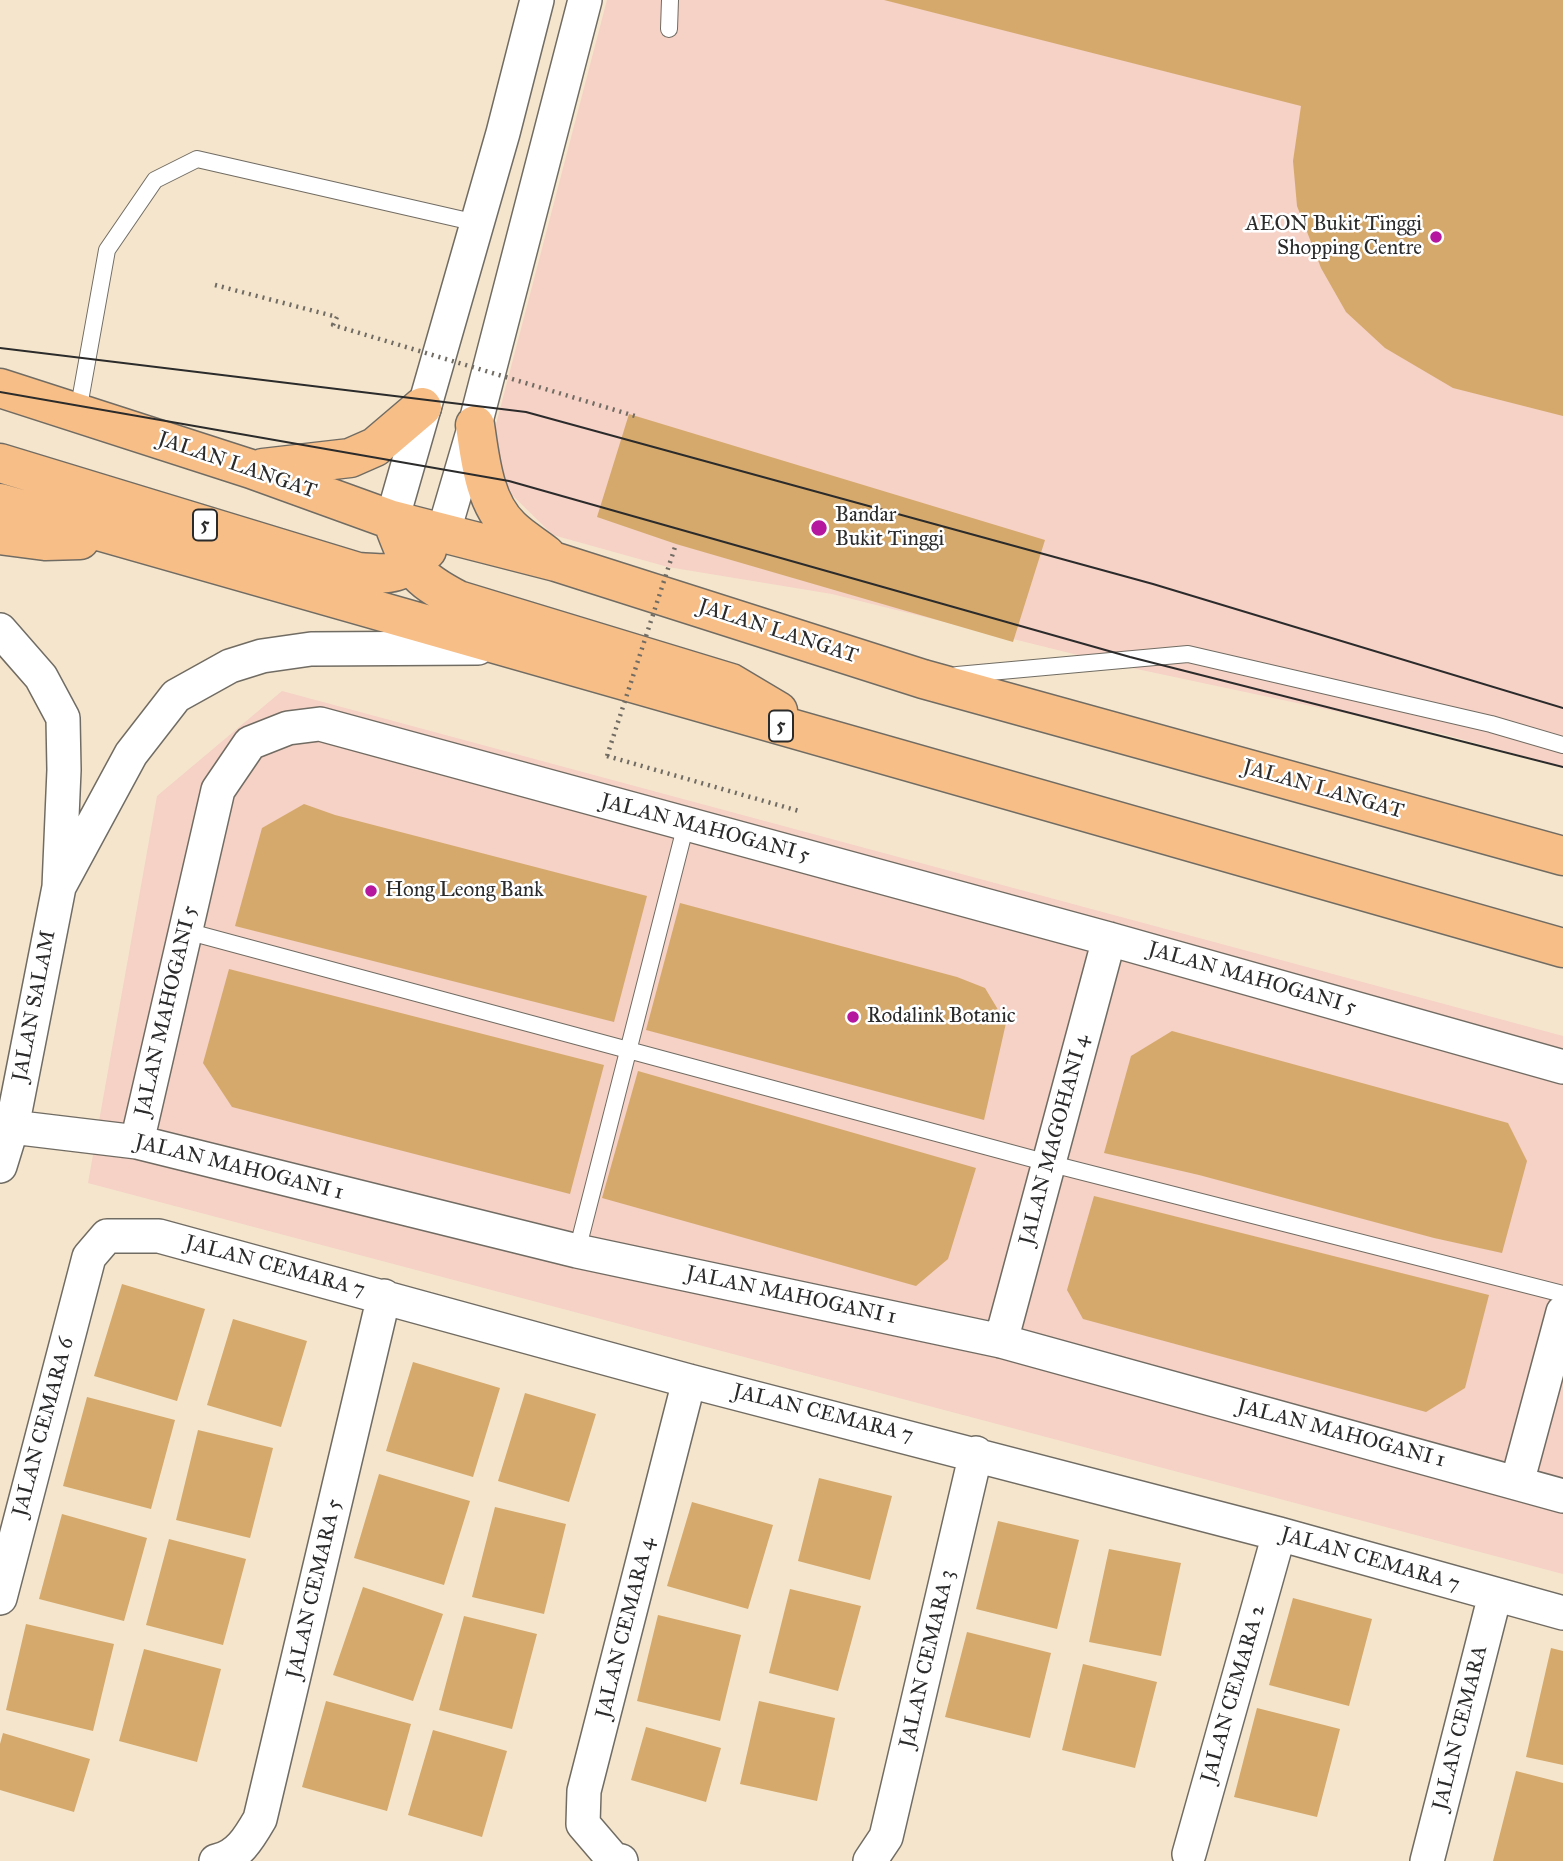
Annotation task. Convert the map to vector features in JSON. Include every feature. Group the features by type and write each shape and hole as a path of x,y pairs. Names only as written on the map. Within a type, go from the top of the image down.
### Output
{"highway":[{"name":"JALAN LANGAT","path":"0,388 251,469 392,520 556,562 923,679 1563,856"},
{"path":"251,469 350,458 375,447 422,407"},
{"path":"475,425 482,471 494,502 509,527 556,562"},
{"name":"5","path":"0,463 358,572 391,575 410,567 430,585 458,600 731,683 828,740"},
{"name":"5","path":"0,503 1563,948"},
{"path":"392,520 410,567 443,534"},
{"path":"0,535 45,541 127,540"}],"street":[{"path":"392,520 422,407 477,223 537,0"},
{"path":"443,534 475,425 585,0"},
{"path":"0,630 41,677 63,718 64,770 59,887"},
{"path":"59,887 131,754 176,696 230,666 262,656 311,649 464,646 532,655"},
{"name":"JALAN MAHOGANI 5","path":"137,1142 218,790 250,743 288,728 320,724 1109,939 1563,1067"},
{"name":"JALAN SALAM","path":"0,1166 12,1127 59,887"},
{"name":"JALAN MAGOHANI 4","path":"1001,1341 1109,939"},
{"name":"JALAN MAHOGANI 1","path":"12,1127 137,1142 577,1251 1001,1341 1563,1496"},
{"name":"JALAN CEMARA 7","path":"89,1257 107,1236 159,1236 689,1381 976,1453 1279,1534 1563,1613"},
{"name":"JALAN CEMARA 6","path":"0,1598 89,1257"},
{"name":"JALAN CEMARA 5","path":"216,1861 228,1858 249,1839 260,1819 384,1296"},
{"path":"1517,1483 1563,1312"},
{"name":"JALAN CEMARA 4","path":"621,1861 613,1860 583,1824 584,1791 689,1381"},
{"name":"JALAN CEMARA 3","path":"870,1861 886,1837 976,1453"},
{"name":"JALAN CEMARA 2","path":"1189,1854 1279,1534"},
{"name":"JALAN CEMARA","path":"1427,1861 1494,1595"}],"lane":[{"path":"669,29 670,0"},
{"path":"78,412 107,250 155,180 197,159 477,223"},
{"path":"923,679 1188,654 1491,724 1563,745"},
{"path":"577,1251 687,824"},
{"path":"186,931 1048,1163 1563,1294"}],"path":[{"path":"215,285 337,317 333,325 635,416"},
{"path":"676,544 607,756 799,811"}],"shaded area":[{"path":"607,0 1563,0 1563,767 1443,734 1118,665 832,594 668,567 553,535 507,490 493,436"},
{"path":"282,691 1563,1036 1563,1574 88,1183 157,796"}],"building":[{"name":"AEON Bukit Tinggi Shopping Centre","path":"884,0 1563,0 1563,416 1453,388 1385,348 1346,312 1321,268 1297,206 1293,161 1301,106"},
{"name":"Bandar Bukit Tinggi","path":"629,414 1045,540 1013,642 676,544 597,517"},
{"path":"304,804 335,815 647,896 614,1022 235,926 262,828"},
{"path":"680,903 957,977 985,988 1006,1023 984,1120 646,1030"},
{"path":"229,969 604,1065 570,1194 232,1107 203,1063"},
{"path":"1172,1031 1508,1123 1527,1161 1502,1253 1104,1153 1131,1056"},
{"path":"638,1071 976,1168 948,1259 916,1286 602,1198"},
{"path":"1094,1196 1489,1295 1465,1388 1426,1412 1083,1319 1067,1290"},
{"path":"122,1284 205,1309 177,1401 94,1376"},
{"path":"233,1319 307,1341 281,1427 207,1405"},
{"path":"413,1362 500,1388 473,1477 386,1451"},
{"path":"525,1393 596,1414 569,1502 498,1481"},
{"path":"87,1397 175,1420 151,1509 63,1486"},
{"path":"198,1430 273,1448 250,1538 176,1520"},
{"path":"379,1474 470,1501 444,1585 354,1558"},
{"path":"819,1478 892,1496 870,1580 798,1561"},
{"path":"692,1502 773,1525 748,1609 667,1586"},
{"path":"495,1507 566,1524 544,1614 472,1597"},
{"path":"62,1514 147,1538 124,1621 39,1599"},
{"path":"998,1521 1079,1540 1057,1629 976,1609"},
{"path":"169,1539 246,1559 223,1645 146,1625"},
{"path":"1109,1549 1181,1563 1161,1656 1089,1642"},
{"path":"363,1587 443,1614 413,1701 333,1675"},
{"path":"790,1589 861,1606 838,1691 769,1673"},
{"path":"1293,1598 1372,1619 1349,1706 1269,1685"},
{"path":"658,1615 741,1635 720,1721 637,1701"},
{"path":"464,1616 537,1634 512,1729 439,1710"},
{"path":"26,1624 114,1644 93,1731 6,1710"},
{"path":"967,1632 1051,1653 1030,1738 945,1717"},
{"path":"1551,1648 1563,1651 1563,1765 1526,1757"},
{"path":"144,1649 221,1669 197,1762 119,1741"},
{"path":"1083,1664 1157,1682 1135,1768 1062,1750"},
{"path":"326,1701 411,1724 387,1811 302,1787"},
{"path":"759,1701 835,1718 817,1801 740,1784"},
{"path":"1257,1708 1340,1729 1317,1817 1234,1797"},
{"path":"646,1727 721,1748 706,1802 631,1780"},
{"path":"433,1730 507,1751 482,1837 408,1815"},
{"path":"3,1733 90,1759 74,1812 0,1790 0,1744"},
{"path":"1516,1771 1563,1783 1563,1861 1493,1861"}],"tram line":[{"path":"0,348 526,412 1153,584 1563,708"},
{"path":"0,392 509,481 1130,657 1563,767"}],"place":[{"name":"AEON Bukit Tinggi Shopping Centre","path":"1436,237"},
{"name":"Bandar Bukit Tinggi","path":"819,528"},
{"name":"Hong Leong Bank","path":"371,891"},
{"name":"Rodalink Botanic","path":"853,1017"}]}
